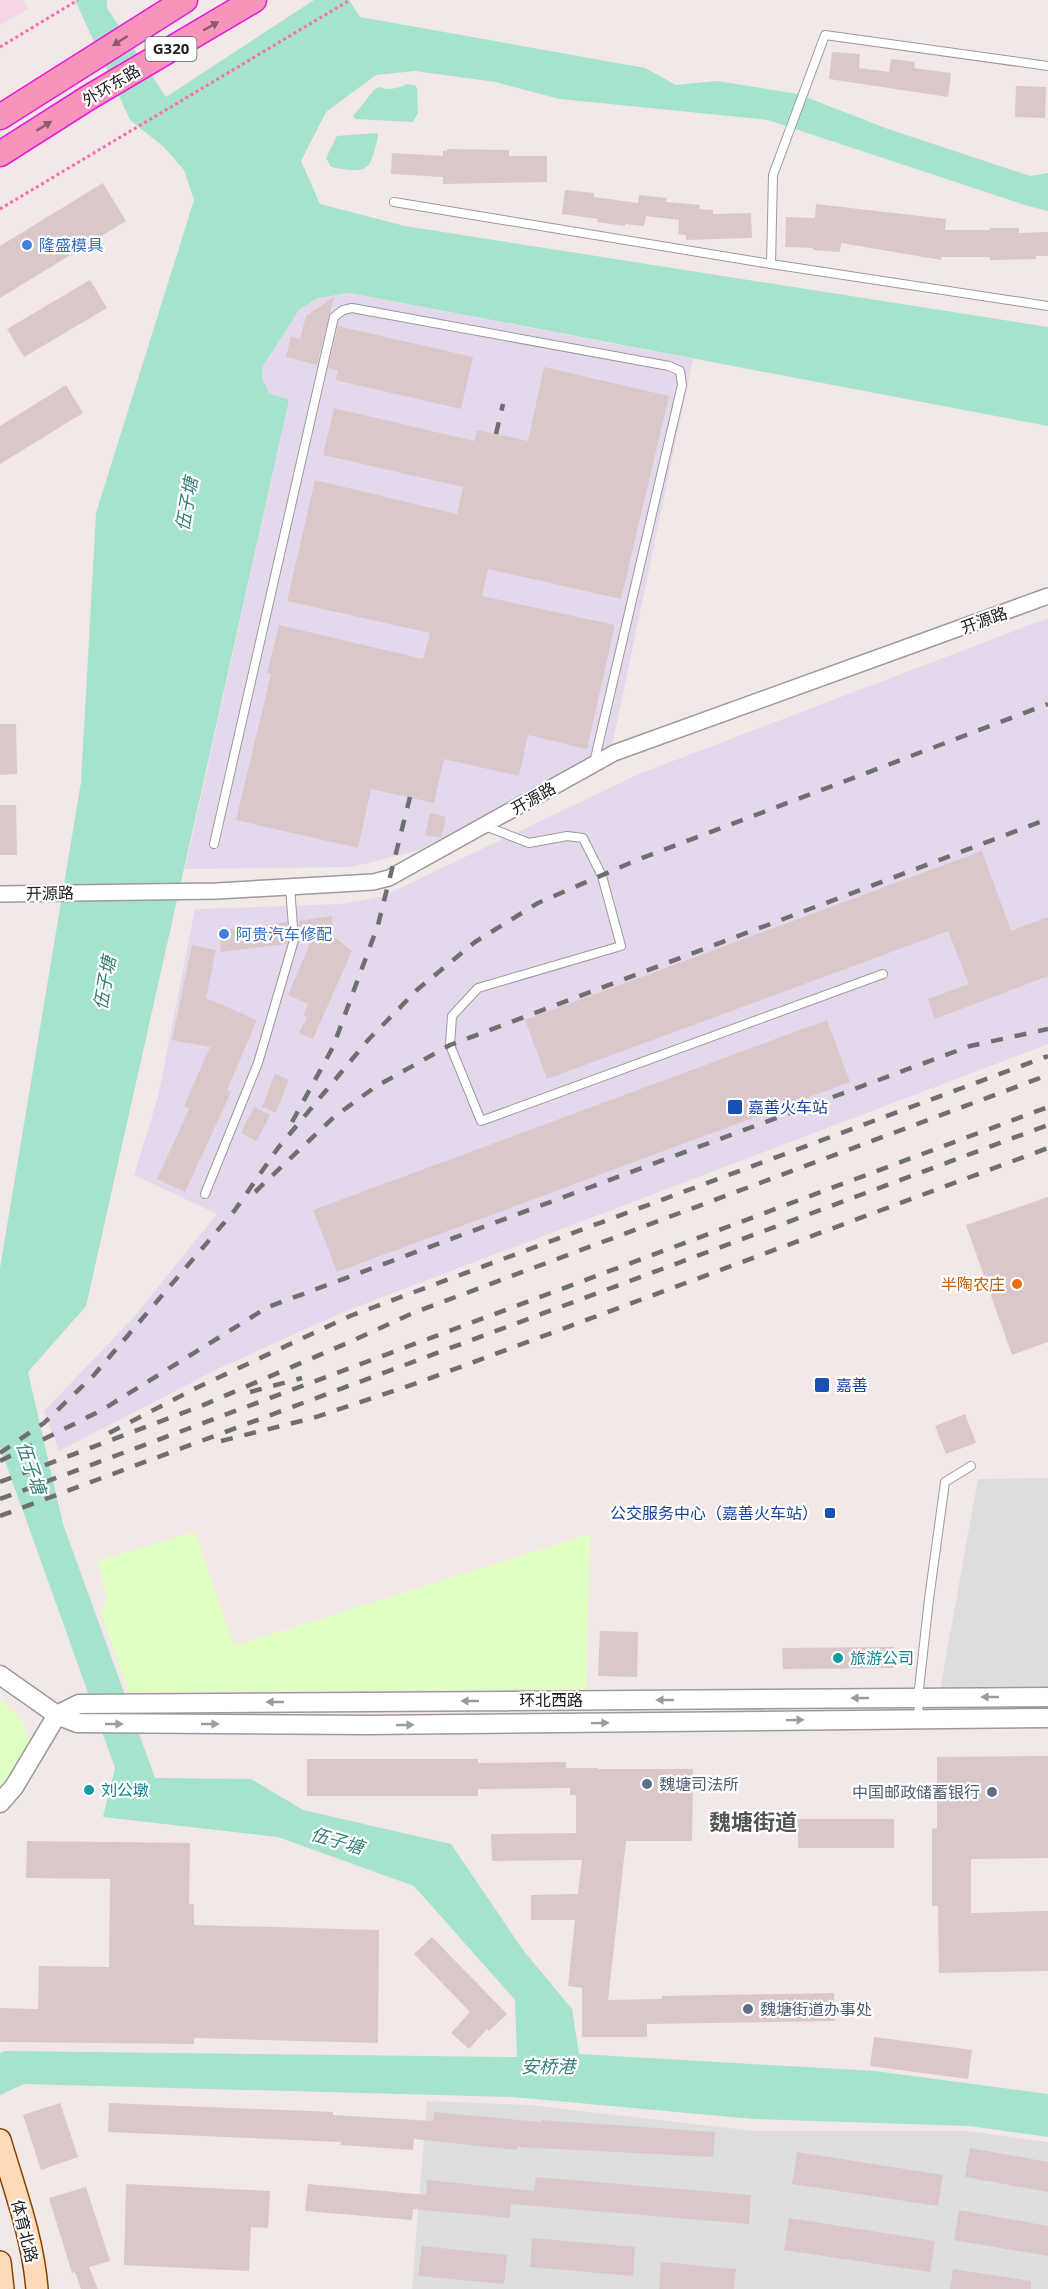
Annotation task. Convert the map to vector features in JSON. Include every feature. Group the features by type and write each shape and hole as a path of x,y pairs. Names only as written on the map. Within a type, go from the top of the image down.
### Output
{"highway":[{"name":"外环东路","path":"0,117 185,0"},
{"name":"外环东路","path":"0,154 88,98 254,0"}],"main road":[{"name":"体育北路","path":"0,2140 25,2225 37,2289"},
{"path":"25,2225 53,2289"},
{"name":"体育北路","path":"0,2262 3,2289"}],"street":[{"name":"开源路","path":"7,894 217,891 373,882 390,878 614,753 1048,596"},
{"name":"环北西路","path":"0,1675 57,1715 76,1724 368,1725 1048,1718"},
{"name":"环北西路","path":"57,1715 79,1704 1048,1697"},
{"path":"0,1803 14,1787 57,1715"}],"lane":[{"path":"771,264 773,176 825,35 1048,66"},
{"path":"394,202 771,264 1048,306"},
{"path":"214,844 334,317 343,310 352,308 669,366 680,371 682,385 594,764"},
{"path":"483,826 529,843 567,836 583,838 602,876 621,946 478,988 452,1016 450,1045 481,1121 883,974"},
{"path":"205,1194 258,1063 294,940 290,887"},
{"path":"919,1719 918,1698 945,1482 971,1466"}],"path":[{"path":"0,47 78,0"},
{"path":"0,209 350,0"}],"shaded area":[{"path":"0,0 23,0 28,9 0,25"},
{"path":"350,293 693,359 612,746 420,850 352,867 185,869 289,400 269,393 262,378 263,366 299,310 318,298"},
{"path":"1048,618 1048,1044 346,1311 220,1368 59,1451 44,1411 134,1317 217,1214 134,1175 158,1097 195,909 341,904 381,897 639,774"},
{"path":"1048,1478 1048,1689 940,1690 978,1479"},
{"path":"195,1532 234,1646 590,1534 586,1689 129,1692 101,1614 107,1597 97,1561"},
{"path":"0,1698 21,1720 31,1743 0,1794"},
{"path":"427,2101 530,2105 754,2131 967,2131 1048,2142 1048,2289 412,2289"}],"water":[{"path":"75,0 107,0 107,8 166,97 314,0 349,0 360,17 645,68 676,85 717,81 798,94 888,129 1030,176 1048,173 1048,211 768,120 560,99 495,82 415,71 376,75 326,112 301,161 320,204 405,226 1048,327 1048,426 350,293 318,298 299,310 263,366 262,378 269,393 289,400 86,1306 28,1372 63,1524 155,1778 251,1779 303,1810 451,1844 523,1950 572,2009 579,2054 875,2071 1048,2094 1048,2137 969,2126 753,2119 513,2097 24,2084 0,2095 0,2053 5,2051 517,2057 515,2000 414,1886 278,1837 103,1817 115,1768 0,1447 0,1268 81,782 96,513 194,200 184,170 164,147 130,120"},
{"path":"407,84 415,85 417,88 418,113 413,122 355,119 353,116 375,89 400,87"},
{"path":"377,133 372,157 365,168 353,170 331,167 326,158 337,136"}],"building":[{"path":"832,52 860,54 859,68 889,72 891,59 915,62 914,68 951,73 948,97 829,79"},
{"path":"1016,86 1046,87 1045,118 1015,117"},
{"path":"447,149 509,150 509,156 547,156 547,182 443,184 443,177 391,174 392,153 443,156 443,151"},
{"path":"103,183 126,221 0,298 0,246"},
{"path":"565,190 594,193 594,197 638,203 639,195 667,198 666,202 700,205 699,209 713,210 713,214 751,213 752,238 686,240 686,235 678,234 679,220 646,216 644,226 625,224 625,226 597,222 598,219 562,214"},
{"path":"816,204 946,219 945,230 1019,228 1019,233 1048,232 1048,256 1036,256 1036,259 990,260 990,257 941,257 941,260 841,243 840,252 785,247 786,217 815,218"},
{"path":"90,280 107,308 24,357 7,329"},
{"path":"334,297 317,365 286,357 291,336 300,339 306,316"},
{"path":"338,326 473,357 461,409 335,380 338,371 328,368"},
{"path":"544,367 669,396 621,599 488,569 482,596 615,625 587,749 528,735 519,776 444,759 434,803 371,789 358,848 236,820 271,674 267,673 279,625 423,659 430,633 287,601 315,480 457,514 463,487 323,455 334,408 474,441 477,430 528,441"},
{"path":"66,385 83,413 0,464 0,426"},
{"path":"0,724 16,724 17,774 0,775"},
{"path":"0,805 16,805 17,855 0,855"},
{"path":"430,813 446,817 441,838 425,835"},
{"path":"982,851 1011,931 1048,917 1048,976 935,1019 928,999 969,984 948,931 547,1079 525,1020"},
{"path":"332,916 334,937 352,951 313,1039 299,1033 307,1017 303,1016 308,1004 288,995 311,941 300,942 299,921"},
{"path":"287,922 287,944 221,952 219,930"},
{"path":"192,945 216,950 206,998 257,1020 227,1090 231,1092 185,1192 157,1179 189,1109 184,1106 210,1047 172,1040"},
{"path":"827,1020 850,1082 337,1272 313,1210"},
{"path":"275,1074 289,1080 276,1113 262,1107"},
{"path":"254,1107 270,1115 257,1141 241,1133"},
{"name":"半陶农庄","path":"1048,1197 1048,1342 1012,1355 966,1225"},
{"path":"965,1414 976,1443 946,1454 935,1426"},
{"path":"600,1631 638,1632 637,1677 598,1676"},
{"name":"旅游公司","path":"894,1647 894,1668 783,1669 782,1648"},
{"path":"1048,1756 1048,1858 971,1859 971,1913 1048,1911 1048,1971 939,1973 938,1906 932,1906 932,1829 937,1828 937,1757"},
{"path":"307,1759 478,1759 478,1763 566,1762 566,1768 693,1769 692,1841 626,1841 608,2000 662,1999 662,1996 834,1993 835,2021 647,2024 647,2037 582,2037 582,1988 568,1986 575,1920 531,1920 531,1895 578,1894 582,1860 492,1861 491,1834 576,1833 576,1795 570,1795 570,1788 478,1789 478,1796 307,1796"},
{"path":"798,1819 894,1819 894,1848 798,1848"},
{"path":"27,1841 190,1843 189,1904 194,1904 194,1925 379,1930 378,2043 194,2038 194,2044 0,2042 0,2008 38,2009 39,1966 109,1967 110,1879 26,1878"},
{"path":"432,1937 507,2014 489,2031 487,2029 469,2049 451,2033 470,2012 414,1954"},
{"path":"874,2037 972,2050 968,2079 870,2066"},
{"path":"60,2103 78,2157 41,2170 23,2115"},
{"path":"109,2103 333,2112 333,2115 433,2121 434,2112 541,2122 541,2120 715,2132 713,2157 517,2147 517,2150 414,2139 413,2150 340,2145 341,2142 108,2132"},
{"path":"970,2148 1048,2162 1048,2192 965,2177"},
{"path":"797,2152 943,2175 938,2206 792,2184"},
{"path":"536,2177 751,2195 749,2224 511,2204 510,2218 413,2209 412,2220 305,2211 308,2184 426,2195 427,2180 534,2191"},
{"path":"126,2184 270,2191 268,2228 251,2227 249,2271 124,2265"},
{"path":"86,2187 110,2261 89,2267 98,2289 81,2289 75,2272 72,2273 49,2198"},
{"path":"959,2210 1048,2226 1048,2256 954,2240"},
{"path":"789,2218 935,2241 930,2272 784,2250"},
{"path":"532,2238 635,2247 633,2276 530,2267"},
{"path":"422,2246 507,2255 504,2284 418,2276"},
{"path":"661,2262 736,2269 734,2289 659,2289"},
{"path":"953,2269 1031,2281 1031,2289 950,2289"}],"railway":[{"path":"496,434 503,404"},
{"path":"0,1453 44,1423 94,1375 235,1210 278,1148 369,1039 418,989 475,942 538,903 637,860 1048,704"},
{"path":"292,1122 333,1047 378,925 410,797"},
{"path":"255,1192 334,1117 375,1087 450,1045 1048,819"},
{"path":"0,1461 102,1410 268,1307 970,1046 1048,1029"},
{"path":"109,1433 194,1389 350,1316 1048,1056"},
{"path":"0,1482 201,1406 413,1313 1048,1075"},
{"path":"0,1499 1048,1107"},
{"path":"0,1516 1048,1125"},
{"path":"221,1441 313,1418 420,1382 1048,1148"},
{"path":"250,1392 302,1378"}],"place":[{"name":"隆盛模具","path":"27,245"},
{"name":"阿贵汽车修配","path":"224,934"},
{"name":"嘉善火车站","path":"735,1107"},
{"name":"半陶农庄","path":"1017,1284"},
{"name":"嘉善","path":"822,1385"},
{"name":"公交服务中心（嘉善火车站）","path":"830,1513"},
{"name":"旅游公司","path":"838,1658"},
{"name":"魏塘司法所","path":"647,1784"},
{"name":"刘公墩","path":"89,1790"},
{"name":"中国邮政储蓄银行","path":"992,1792"},
{"name":"魏塘街道办事处","path":"748,2009"}],"district":[{"name":"魏塘街道","path":"753,1822"}],"water label":[{"name":"伍子塘","path":"187,504"},
{"name":"伍子塘","path":"105,983"},
{"name":"伍子塘","path":"31,1468"},
{"name":"伍子塘","path":"337,1841"},
{"name":"安桥港","path":"548,2067"}]}
